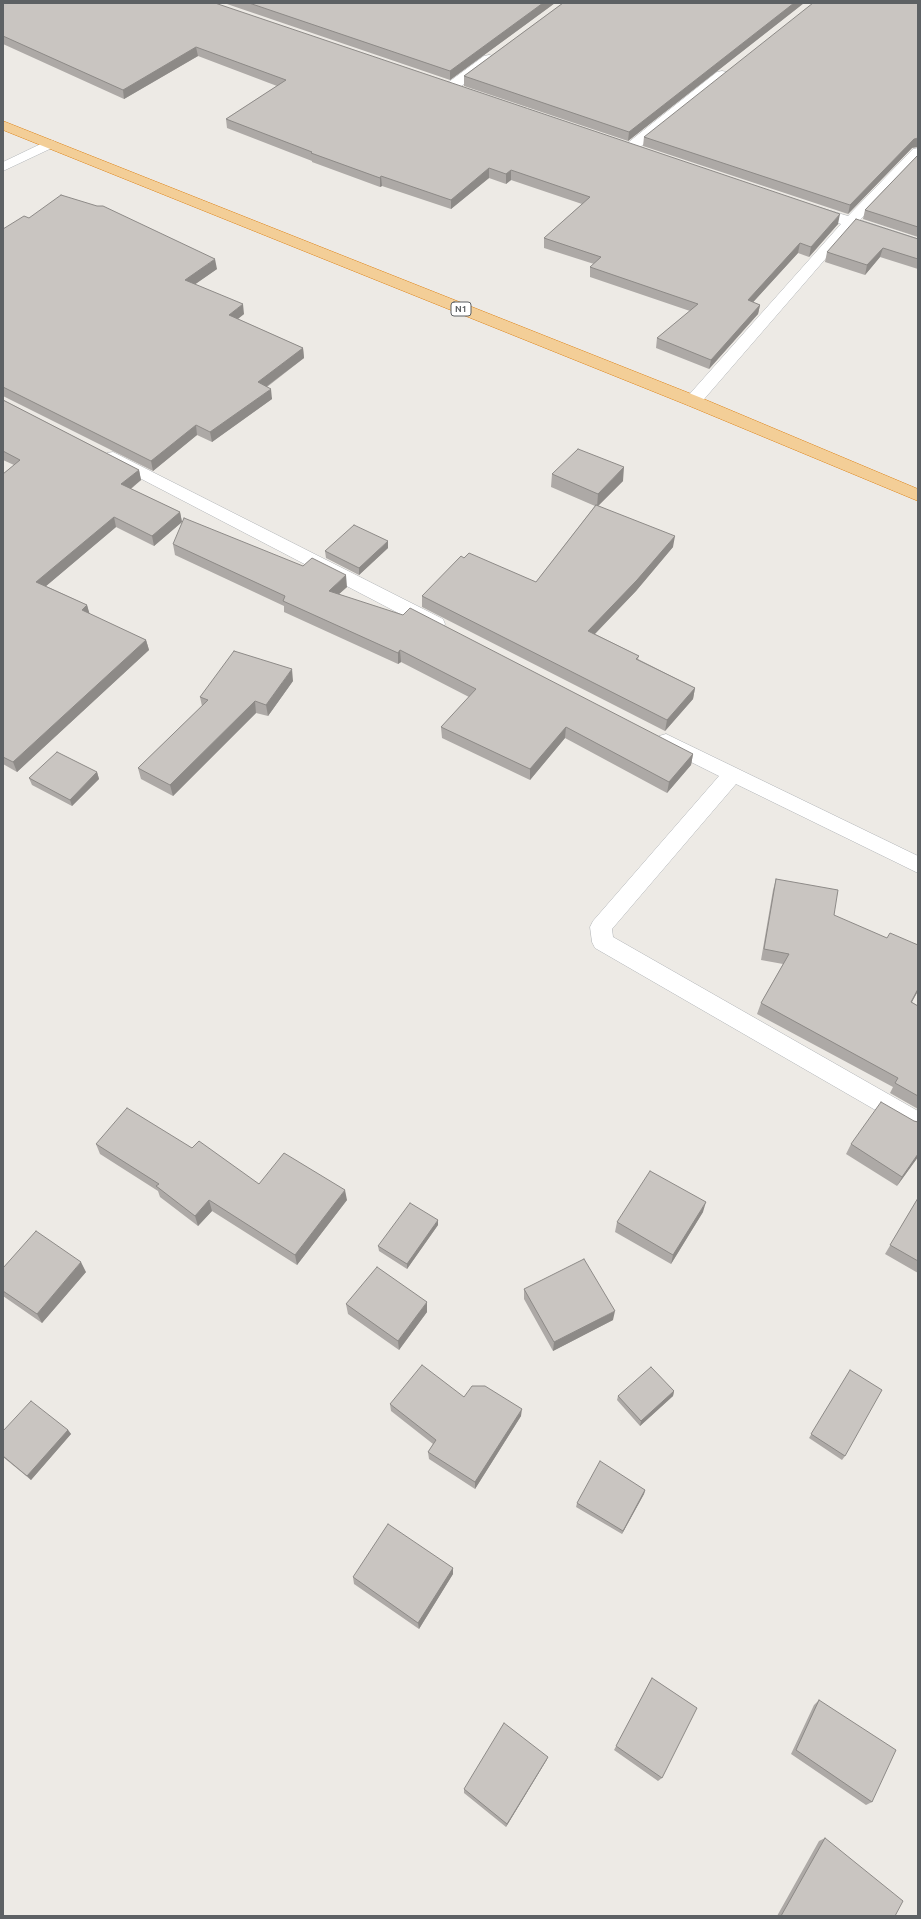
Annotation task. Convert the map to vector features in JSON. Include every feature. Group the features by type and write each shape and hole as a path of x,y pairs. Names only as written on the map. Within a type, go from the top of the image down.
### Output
{"highway":[{"name":"N1","path":"3,125 693,401 918,495"}],"street":[{"path":"451,87 500,51"},
{"path":"630,148 734,66"},
{"path":"436,82 466,92"},
{"path":"615,143 644,153"},
{"path":"3,167 48,144"},
{"path":"693,401 850,222 918,152"},
{"path":"799,205 918,244"},
{"path":"95,448 449,630"},
{"path":"647,732 918,865"},
{"path":"732,775 601,927 603,942 918,1124"}],"building":[{"path":"3,3 215,3 840,214 811,247 800,243 748,300 760,305 711,360 657,338 698,304 590,267 601,257 544,238 590,197 511,170 506,174 489,168 451,200 381,176 380,178 311,153 312,152 226,119 286,80 196,47 123,90 3,36"},
{"path":"249,3 543,3 450,71"},
{"path":"563,3 794,3 629,132 464,76"},
{"path":"813,3 918,3 918,138 914,139 850,205 644,137"},
{"path":"918,155 918,227 865,210"},
{"path":"61,195 97,206 103,206 215,259 185,280 243,304 229,315 303,348 258,382 271,389 210,432 196,425 151,461 3,387 3,229 24,216 29,218"},
{"path":"856,219 918,239 918,259 883,248 867,265 827,252"},
{"path":"3,400 139,470 121,484 180,512 152,536 114,517 36,582 87,605 82,610 146,640 13,762 3,757 3,474 20,460 3,451"},
{"path":"578,449 624,467 598,494 552,474"},
{"path":"596,505 675,536 637,580 588,631 639,656 636,659 695,688 667,720 422,596 461,556 464,558 469,553 536,582"},
{"path":"184,518 303,566 312,558 346,575 329,591 403,615 410,608 693,754 669,782 566,727 530,769 441,727 476,689 400,650 398,653 283,601 285,596 173,544"},
{"path":"354,525 388,541 359,568 325,551"},
{"path":"234,651 292,669 266,705 255,701 170,785 138,768 208,700 200,697"},
{"path":"57,752 97,772 70,800 29,778"},
{"path":"776,879 838,890 834,915 887,938 890,933 918,945 918,989 911,1002 918,1006 918,1096 895,1083 898,1078 761,1003 789,954 764,949"},
{"path":"881,1102 918,1122 918,1154 902,1177 851,1144"},
{"path":"127,1108 192,1148 199,1141 259,1184 284,1153 345,1190 295,1255 209,1200 195,1216 156,1186 159,1184 96,1144"},
{"path":"650,1171 706,1202 673,1255 617,1222"},
{"path":"918,1198 918,1261 890,1245"},
{"path":"410,1203 438,1220 407,1264 378,1246"},
{"path":"36,1231 81,1262 37,1314 3,1291 3,1268"},
{"path":"584,1259 615,1311 554,1342 524,1289"},
{"path":"377,1267 427,1302 398,1341 346,1304"},
{"path":"422,1365 464,1397 472,1386 485,1386 522,1409 475,1482 428,1452 436,1440 390,1404"},
{"path":"651,1367 674,1391 641,1421 618,1396"},
{"path":"850,1370 882,1390 845,1456 811,1434"},
{"path":"31,1401 68,1430 27,1476 3,1456 3,1431"},
{"path":"600,1461 645,1490 623,1531 577,1503"},
{"path":"388,1524 453,1568 418,1623 353,1577"},
{"path":"652,1678 697,1708 662,1778 616,1746"},
{"path":"819,1700 896,1750 872,1802 796,1750"},
{"path":"504,1723 548,1757 507,1824 464,1789"},
{"path":"825,1838 903,1901 895,1916 781,1916"}]}
